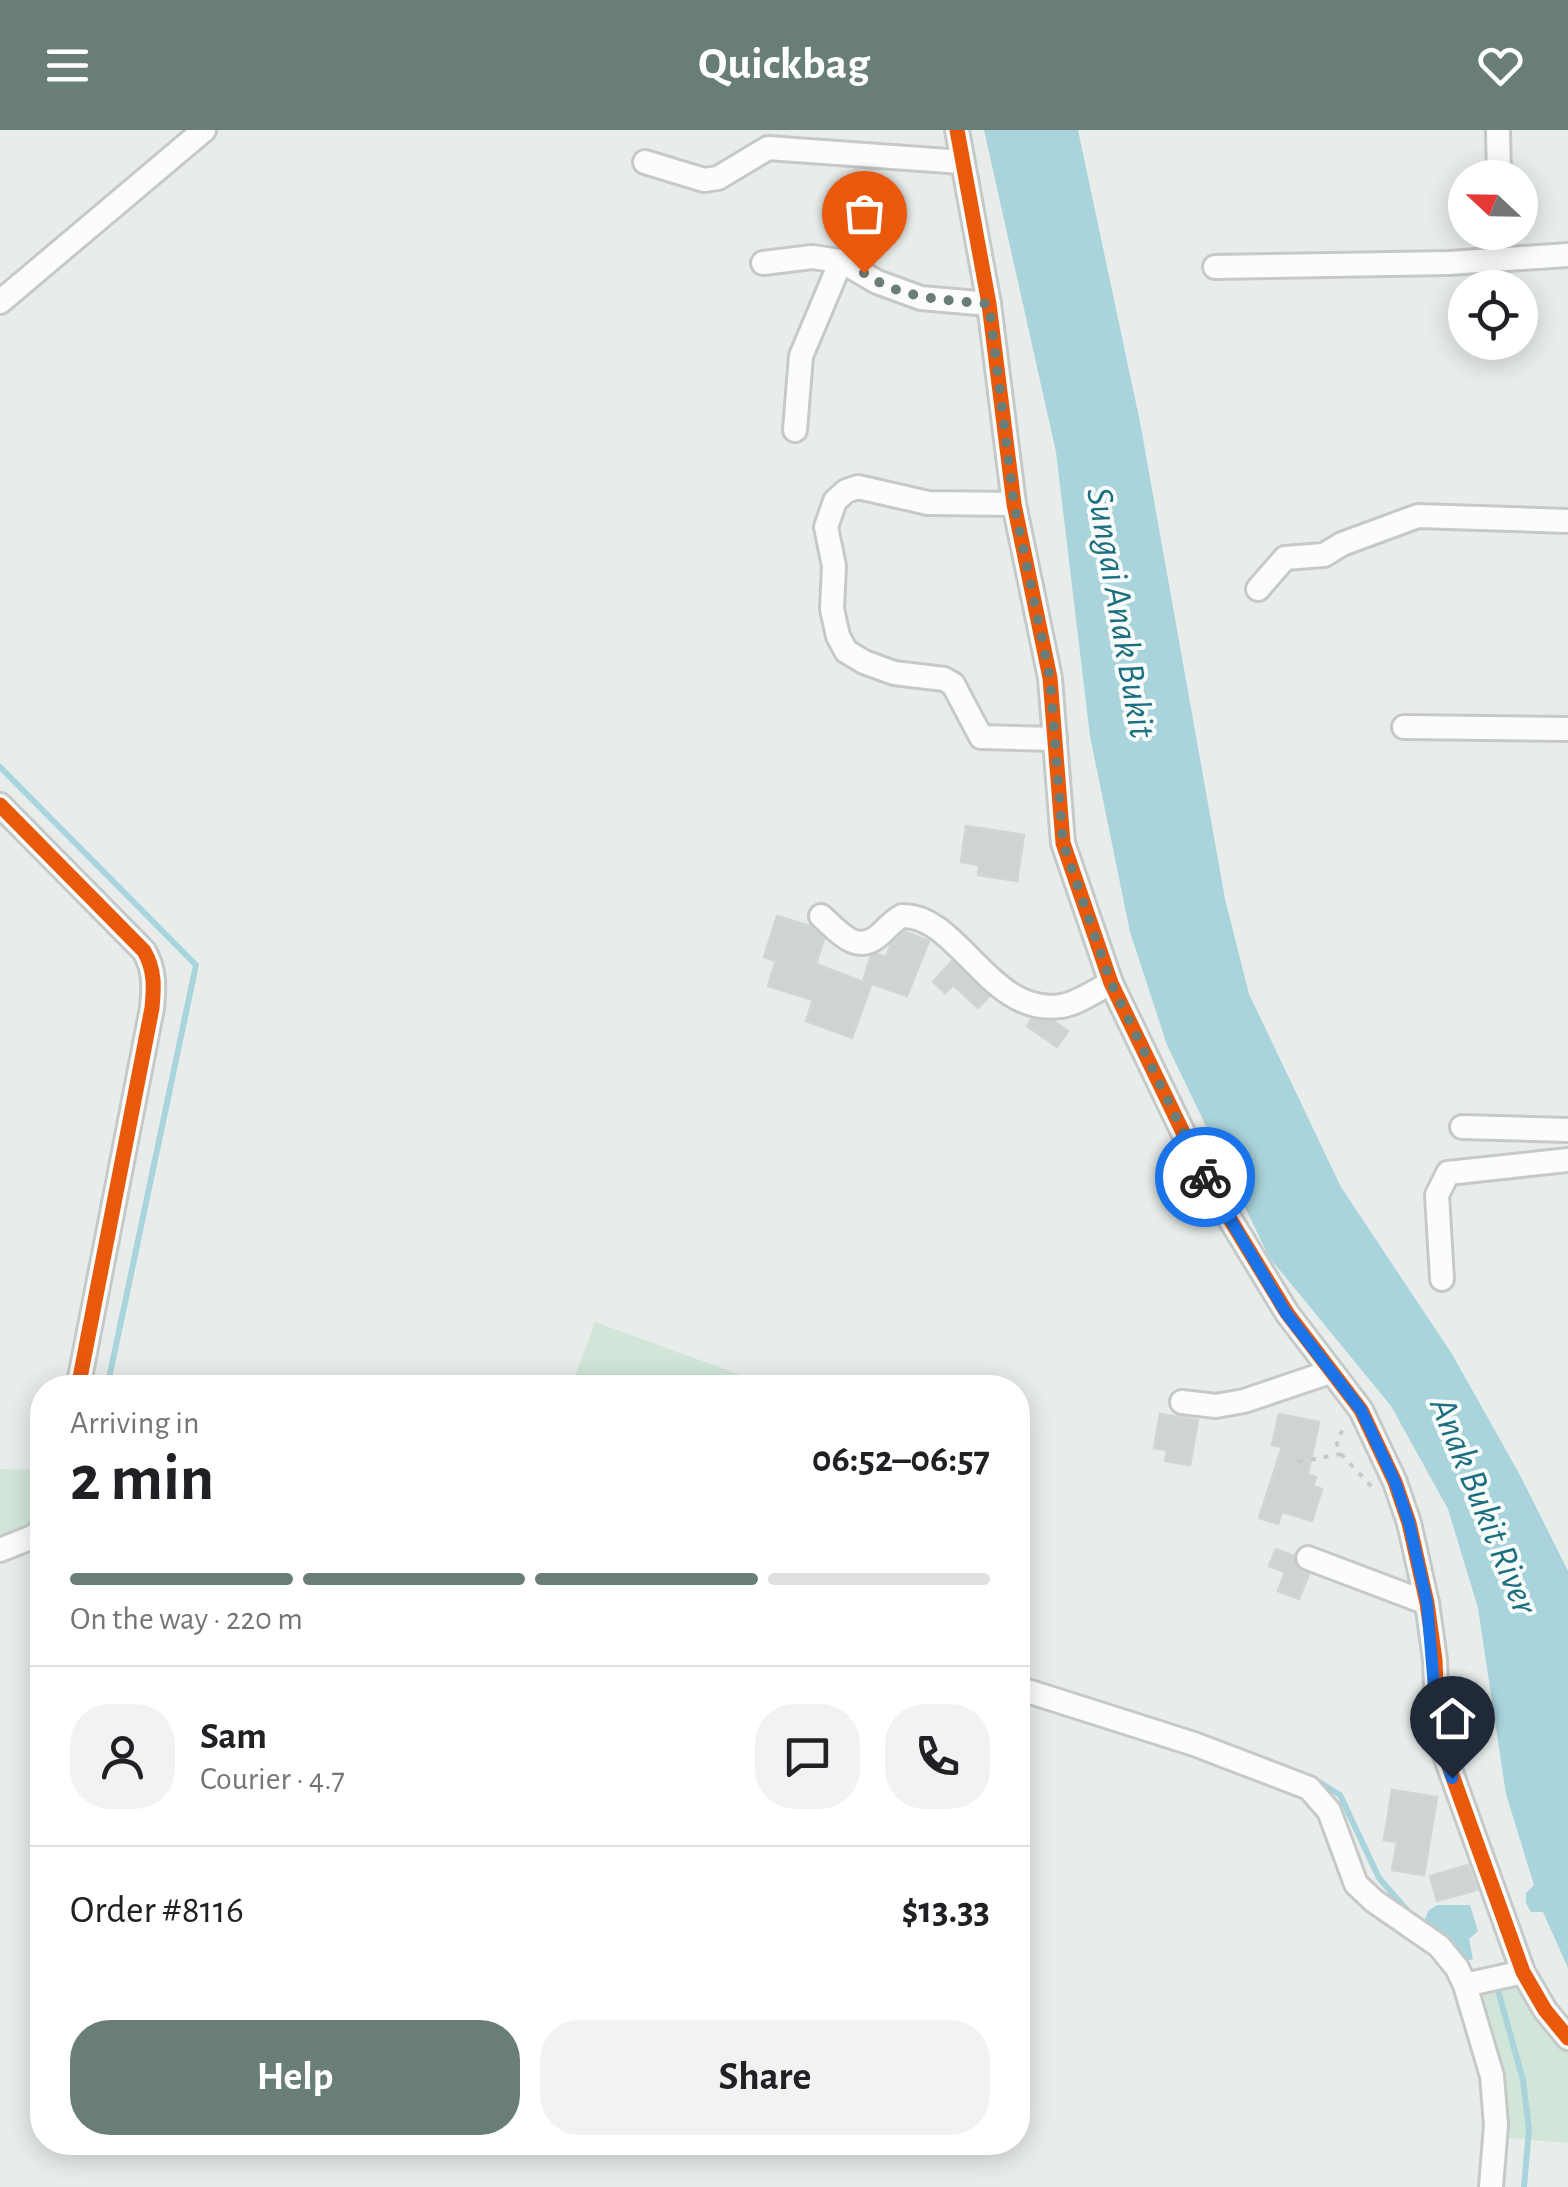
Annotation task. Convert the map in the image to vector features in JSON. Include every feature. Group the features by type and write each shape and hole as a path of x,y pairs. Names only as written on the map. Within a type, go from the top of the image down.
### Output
{"street":[{"path":"0,302 204,130"},
{"path":"957,130 989,304 1014,504 1050,678 1063,843 1111,983 1205,1178 1286,1313 1361,1410 1395,1482 1409,1523 1427,1603 1438,1736 1523,1972 1568,2038"},
{"path":"1498,130 1499,160"},
{"path":"646,162 704,180 718,178 768,148 962,162"},
{"path":"763,263 812,256 842,261 877,282 922,298 989,304"},
{"path":"1215,267 1449,263 1568,256"},
{"path":"795,430 801,356 842,261"},
{"path":"1014,504 928,503 858,487 846,491 830,508 826,527 834,566 832,609 846,651 894,673 953,684 981,737 1055,739"},
{"path":"1258,589 1285,558 1324,555 1342,544 1418,516 1568,521"},
{"path":"1404,727 1568,730"},
{"path":"0,806 144,951 151,962 154,981 81,1375"},
{"path":"821,916 858,944 875,939 902,916 922,920 1000,988 1023,1002 1060,1006 1111,983"},
{"path":"1462,1127 1568,1130"},
{"path":"1442,1279 1437,1195 1448,1173 1568,1160"},
{"path":"1182,1402 1216,1406 1244,1401 1330,1372"},
{"path":"0,1550 30,1538"},
{"path":"1308,1558 1427,1603"},
{"path":"1030,1692 1194,1744 1309,1788 1328,1811 1356,1884 1439,1946 1465,1985 1492,2076 1496,2126 1491,2187"},
{"path":"1465,1985 1523,1972"}],"path":[{"path":"1361,1410 1338,1434 1336,1441 1341,1454 1374,1488 1395,1482"},
{"path":"1298,1462 1341,1454"}],"green space":[{"path":"595,1322 741,1375 575,1375"},
{"path":"0,1469 30,1470 30,1530 0,1546"},
{"path":"1523,1972 1568,2038 1568,2143 1507,2138 1506,2088 1479,1982"}],"water":[{"name":"Anak Bukit River","path":"984,130 1078,130 1140,422 1225,899 1249,994 1341,1187 1452,1354 1568,1571 1568,1968 1543,1912 1531,1912 1526,1903 1526,1893 1534,1885 1506,1794 1478,1608 1448,1509 1391,1406 1269,1257 1167,1045 1130,932 1090,736 1056,452"},
{"path":"1437,1905 1470,1905 1478,1931 1469,1939 1473,1959 1464,1962 1422,1928 1428,1911"}],"building":[{"path":"966,826 1024,835 1017,881 978,875 979,865 961,862"},
{"path":"777,916 810,926 824,939 816,964 871,985 852,1038 806,1021 813,1000 768,986 776,961 764,957"},
{"path":"905,932 929,941 907,996 863,981 871,956 886,957 891,945"},
{"path":"952,961 989,996 978,1008 953,985 945,993 933,982"},
{"path":"1032,1019 1053,1021 1068,1031 1057,1047 1027,1026"},
{"path":"1160,1414 1198,1420 1190,1465 1165,1461 1167,1450 1154,1448"},
{"path":"1279,1414 1319,1422 1308,1474 1316,1477 1313,1486 1322,1489 1312,1521 1282,1512 1278,1524 1259,1518 1282,1447 1272,1445"},
{"path":"1276,1549 1294,1556 1297,1568 1309,1574 1299,1599 1278,1591 1285,1572 1269,1566"},
{"path":"1392,1790 1437,1797 1424,1875 1392,1870 1397,1842 1384,1840"},
{"path":"1468,1865 1477,1890 1437,1901 1430,1876"}],"waterway":[{"path":"0,767 196,965 110,1375"},
{"path":"1314,1779 1340,1795 1379,1878 1412,1916"},
{"path":"1499,1994 1523,2080 1529,2129 1524,2187"}],"cycle path":[{"path":"957,130 989,304 1014,504 1050,678 1063,843 1111,983 1205,1178 1287,1313 1361,1410 1395,1482 1409,1523 1427,1603 1435,1660 1438,1736 1523,1972 1545,2010 1568,2038"},
{"path":"0,805 144,951 153,979 152,1008 81,1375"}],"way so far":[{"path":"864,273 877,282 922,298 989,304 1014,504 1050,678 1063,843 1111,983 1205,1177"}],"route":[{"path":"1205,1177 1286,1313 1361,1410 1395,1482 1409,1523 1427,1603 1438,1736 1452,1778"}],"water label":[{"name":"Sungai Anak Bukit","path":"1120,613"}]}
